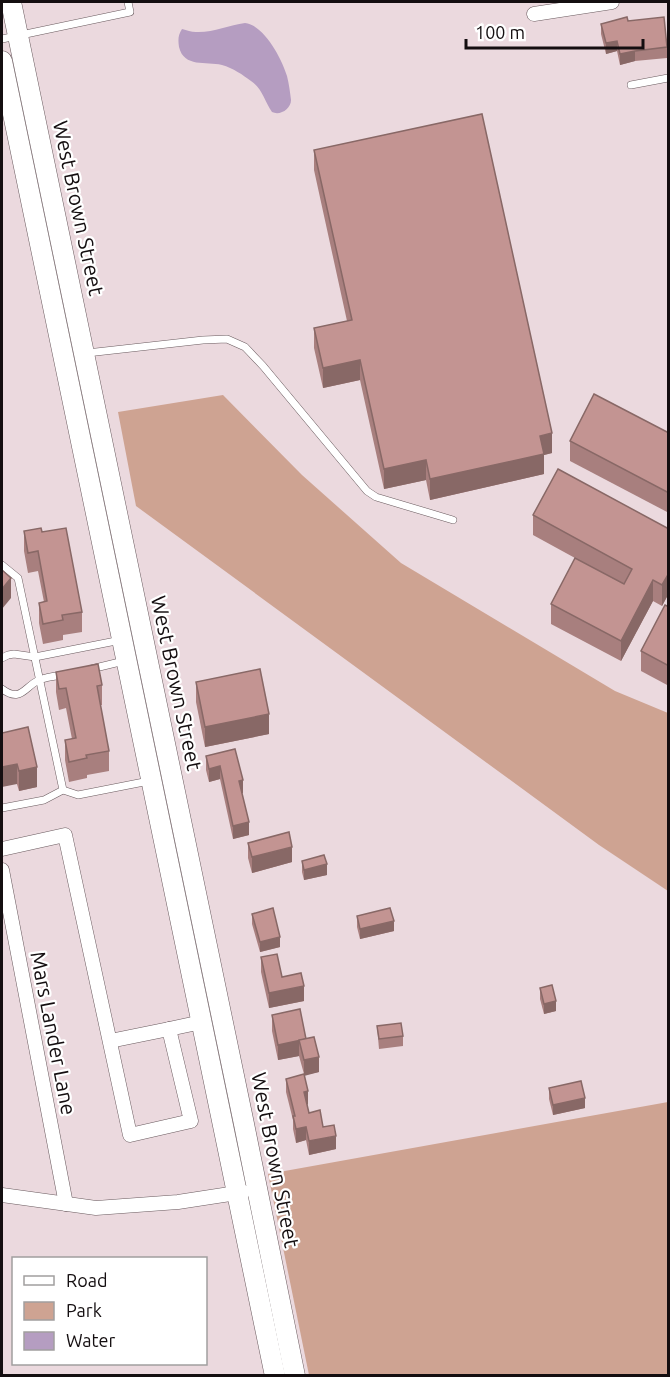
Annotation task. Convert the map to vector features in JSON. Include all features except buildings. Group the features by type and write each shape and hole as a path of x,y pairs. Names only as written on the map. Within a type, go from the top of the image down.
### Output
{"main road":[{"name":"West Brown Street","path":"11,2 10,37 84,354 137,658 152,781 275,1376"},
{"path":"2,61 63,357 125,639 135,639 137,658"},
{"path":"63,357 84,354"},
{"name":"West Brown Street","path":"137,658 150,703 160,718 223,1018 294,1376"},
{"path":"168,858 189,855"}],"street":[{"path":"534,14 595,2 612,2"},
{"path":"2,849 65,835 130,1135 191,1121 169,1029"},
{"name":"Mars Lander Lane","path":"2,870 66,1204"},
{"path":"110,1041 202,1022"},
{"path":"2,1195 96,1208 178,1202 257,1190"}],"lane":[{"path":"10,37 130,12 128,2"},
{"path":"631,85 669,78"},
{"path":"84,354 203,340 227,339 245,347 367,492 453,520"},
{"path":"2,565 18,578 63,790"},
{"path":"2,658 14,654 35,657 125,639"},
{"path":"81,671 137,658"},
{"path":"2,689 9,693 22,693 40,680 71,673"},
{"path":"2,808 45,800 63,790 78,795 152,781"},
{"path":"202,1022 223,1018"},
{"path":"267,1338 279,1355"}],"green space":[{"path":"223,395 302,475 401,563 615,691 668,713 668,891 599,845 136,506 118,412"},
{"path":"668,1102 668,1375 309,1375 268,1174"}],"water":[{"path":"245,23 252,25 265,36 277,52 285,69 291,103 282,112 272,112 258,87 238,72 222,65 191,61 182,54 179,47 178,40 182,29 202,32"}]}
